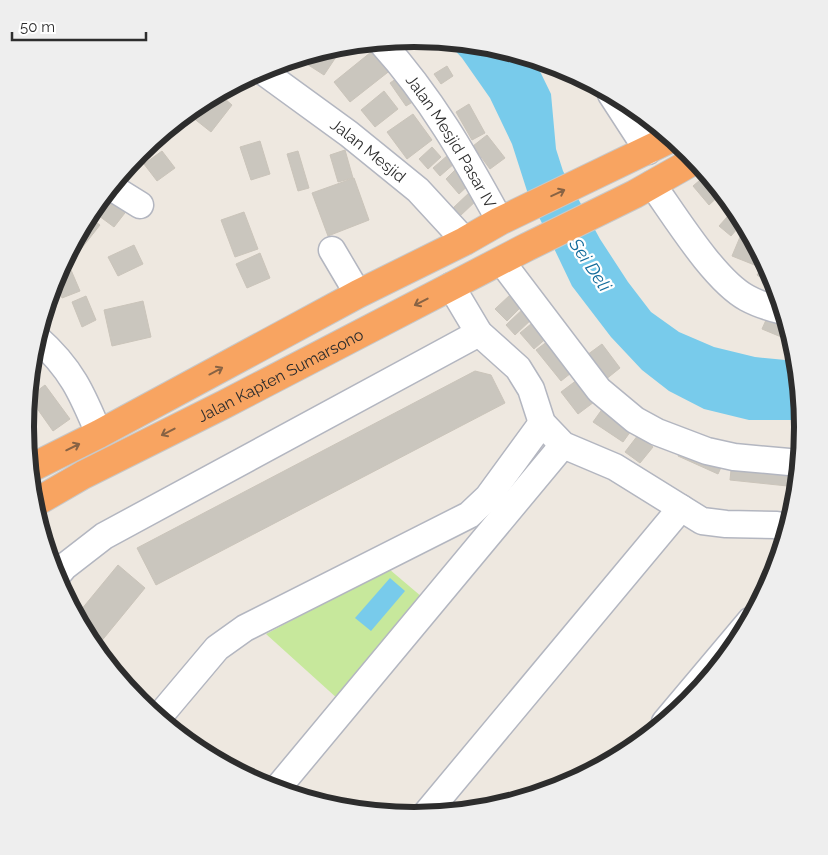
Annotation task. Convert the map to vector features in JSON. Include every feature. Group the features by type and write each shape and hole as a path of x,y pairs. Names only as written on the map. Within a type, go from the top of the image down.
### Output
{"highway":[{"name":"Jalan Kapten Sumarsono","path":"36,465 99,434 358,294 466,241 507,218 650,149"},
{"name":"Jalan Kapten Sumarsono","path":"41,500 83,475 644,189 688,164"}],"street":[{"name":"Jalan Mesjid Pasar IV","path":"387,48 425,94 466,159 507,218"},
{"name":"Jalan Mesjid","path":"269,76 350,134 418,190 466,241"},
{"path":"622,109 650,149"},
{"path":"644,189 692,240 725,280 747,298 775,308"},
{"path":"117,190 140,205"},
{"path":"332,250 358,294"},
{"path":"501,261 599,390 634,420 657,432 707,451 734,457 792,462"},
{"path":"451,286 478,333 518,368 531,389 542,423 563,445 615,467 702,521 726,524 777,525 781,527"},
{"path":"62,569 104,536 478,333"},
{"path":"43,344 70,372 84,396 99,434"},
{"path":"163,713 217,648 245,628 470,515 488,497 542,423"},
{"path":"281,784 563,445"},
{"path":"431,807 681,508"}],"green space":[{"path":"389,569 422,597 338,699 266,634"}],"water":[{"name":"Sei Deli","path":"454,50 512,60 538,68 551,94 556,149 563,171 600,239 628,282 651,312 679,332 714,347 755,357 788,360 794,420 749,420 704,409 669,391 642,370 611,337 572,286 528,194 512,144 490,98"},
{"path":"390,578 405,591 371,631 355,618"}],"building":[{"path":"377,49 392,69 350,102 334,82 374,50"},
{"path":"337,56 324,75 305,63"},
{"path":"447,66 453,76 441,84 434,74"},
{"path":"400,76 416,100 406,106 390,83"},
{"path":"384,91 398,109 375,127 361,110"},
{"path":"224,98 232,105 211,132 193,118"},
{"path":"469,104 485,133 472,140 456,112"},
{"path":"413,114 432,140 407,159 387,132"},
{"path":"487,135 505,158 490,169 473,146"},
{"path":"260,141 270,174 251,180 240,147"},
{"path":"432,147 441,157 428,169 419,159"},
{"path":"345,150 353,178 338,182 330,155"},
{"path":"162,151 175,168 157,181 144,164"},
{"path":"298,151 309,188 298,191 287,154"},
{"path":"448,155 455,163 440,176 433,168"},
{"path":"458,167 472,182 459,194 446,179"},
{"path":"354,178 369,220 328,236 312,193"},
{"path":"701,179 717,198 709,205 693,186"},
{"path":"471,191 478,199 460,216 453,208"},
{"path":"112,196 128,209 114,227 98,215"},
{"path":"244,212 258,249 235,257 221,220"},
{"path":"729,215 738,228 731,236 719,226"},
{"path":"95,221 100,225 81,249 79,248"},
{"path":"740,237 744,239 757,266 732,256"},
{"path":"134,245 143,264 118,276 108,257"},
{"path":"260,253 270,278 247,288 236,264"},
{"path":"71,270 80,291 62,298 60,291 67,272"},
{"path":"760,270 764,280 757,275"},
{"path":"511,294 522,306 507,321 495,309"},
{"path":"86,296 96,320 82,327 72,302"},
{"path":"143,301 151,337 112,346 104,310"},
{"path":"525,307 534,317 515,335 506,325"},
{"path":"770,311 777,314 783,338 762,329"},
{"path":"537,319 550,335 534,349 520,333"},
{"path":"552,338 576,369 561,381 536,350"},
{"path":"602,344 620,368 605,380 587,355"},
{"path":"41,356 45,359 39,366"},
{"path":"475,371 491,375 505,403 156,585 137,548"},
{"path":"581,377 598,399 578,414 561,392"},
{"path":"45,385 70,419 53,431 35,405 36,392"},
{"path":"603,408 633,428 623,442 593,422"},
{"path":"638,435 653,447 640,463 625,452"},
{"path":"683,444 723,463 718,474 678,456"},
{"path":"732,460 792,466 790,486 730,480"},
{"path":"118,565 145,588 100,642 81,610"}]}
